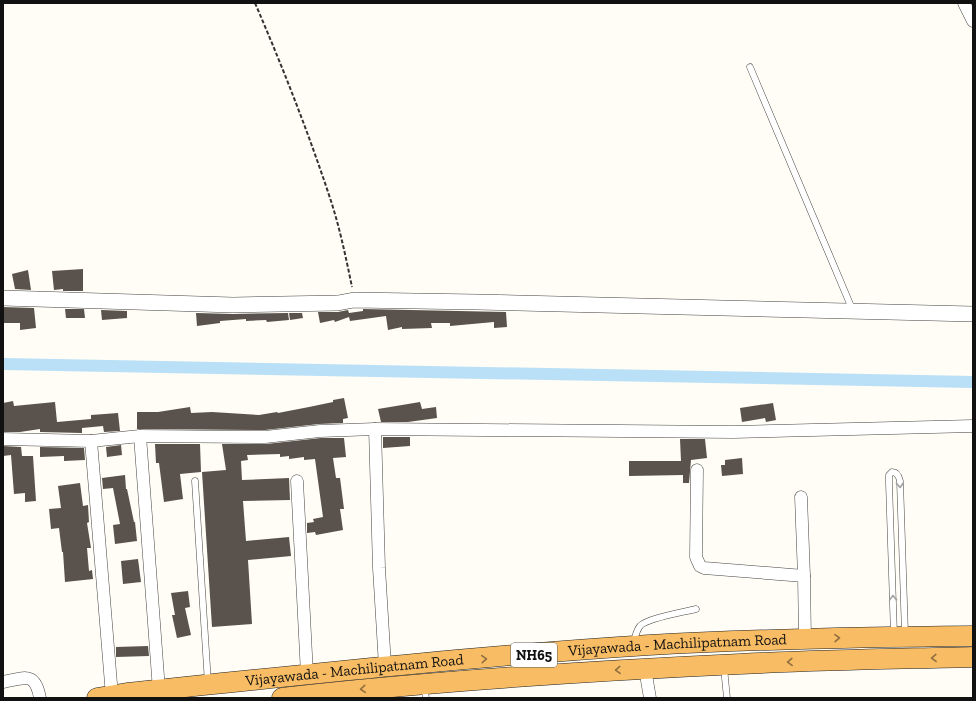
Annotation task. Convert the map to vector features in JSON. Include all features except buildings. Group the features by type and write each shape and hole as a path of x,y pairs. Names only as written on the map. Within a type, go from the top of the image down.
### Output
{"highway":[{"name":"Vijayawada - Machilipatnam Road","path":"104,697 385,666 631,647 805,639 973,636"},
{"name":"Vijayawada - Machilipatnam Road","path":"282,698 425,691 506,677 724,665 973,657"}],"street":[{"path":"964,3 973,21"},
{"path":"3,298 233,305 338,304 354,300 493,302 973,314"},
{"path":"3,439 91,441 140,436 265,437 320,431 375,429 733,432 973,426"},
{"path":"375,429 379,568 385,666"},
{"path":"140,436 159,690"},
{"path":"91,441 104,697"},
{"path":"697,470 696,557 700,566 704,568 804,576"},
{"path":"297,481 307,674"},
{"path":"801,497 805,639"},
{"path":"645,669 650,698"},
{"path":"3,682 28,678 32,679 36,682 40,698"}],"lane":[{"path":"750,67 853,311"},
{"path":"892,472 895,472 898,475 900,481 899,637 889,483 889,476 892,472"},
{"path":"195,481 208,685"},
{"path":"631,647 639,627 643,623 696,609"},
{"path":"724,665 727,698"}],"path":[{"path":"254,3 279,59 331,202 343,246 354,300"}],"waterway":[{"path":"3,364 973,382"}]}
